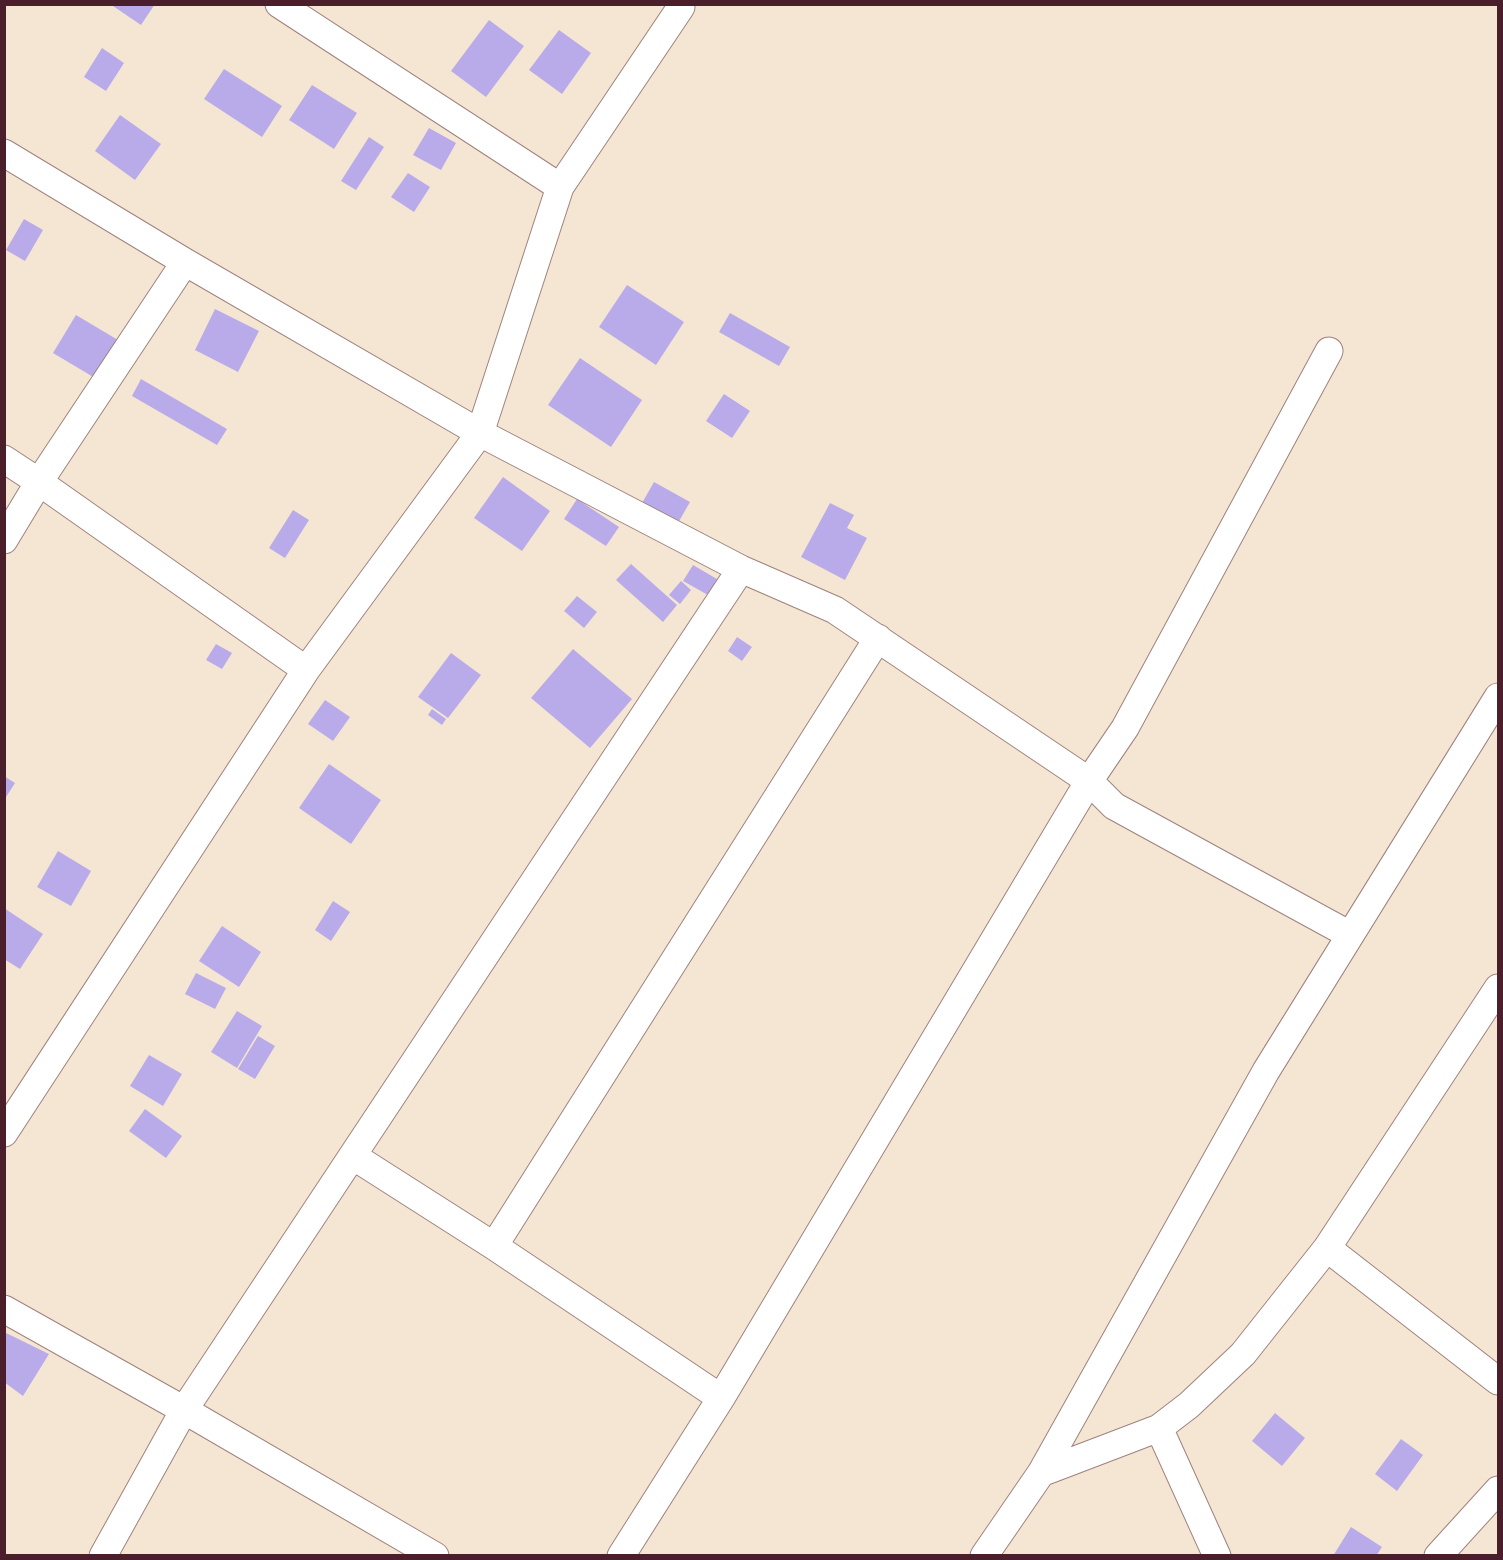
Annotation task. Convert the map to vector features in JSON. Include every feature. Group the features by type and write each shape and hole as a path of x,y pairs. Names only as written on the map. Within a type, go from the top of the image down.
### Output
{"street":[{"path":"279,4 560,187"},
{"path":"4,1133 306,670 480,433 560,187 681,8"},
{"path":"4,153 185,262 480,433 741,569 835,610 1089,782 1114,806 1350,935"},
{"path":"4,540 39,482 185,262"},
{"path":"621,1556 721,1398 1089,782 1125,728 1329,351"},
{"path":"4,459 306,670"},
{"path":"103,1556 184,1410 741,569"},
{"path":"494,1246 878,638"},
{"path":"984,1556 1041,1473 1266,1071 1498,697"},
{"path":"1041,1473 1159,1428 1189,1405 1243,1354 1327,1248 1498,988"},
{"path":"353,1156 494,1246 721,1398"},
{"path":"1327,1248 1498,1381"},
{"path":"4,1309 184,1410 435,1556"},
{"path":"1159,1428 1217,1556"},
{"path":"1438,1556 1498,1490"}],"building":[{"path":"110,4 155,4 141,25"},
{"path":"489,20 524,46 486,97 451,71"},
{"path":"559,30 591,53 562,94 529,70"},
{"path":"102,48 124,63 106,91 84,77"},
{"path":"224,69 282,106 262,137 204,99"},
{"path":"312,85 357,113 334,149 289,120"},
{"path":"120,115 161,144 135,180 95,151"},
{"path":"429,128 456,143 441,170 413,155"},
{"path":"369,137 384,147 356,190 341,181"},
{"path":"408,173 430,187 414,212 391,197"},
{"path":"24,219 43,230 25,261 6,250"},
{"path":"627,285 684,322 656,365 599,327"},
{"path":"215,309 259,331 238,372 195,350"},
{"path":"730,313 790,347 779,366 719,332"},
{"path":"76,315 123,343 100,381 53,353"},
{"path":"580,358 642,400 611,447 548,405"},
{"path":"141,379 227,429 217,445 132,396"},
{"path":"724,394 750,411 732,438 706,421"},
{"path":"503,477 550,511 522,551 474,518"},
{"path":"654,482 690,502 678,523 642,503"},
{"path":"577,499 619,527 606,546 564,519"},
{"path":"830,503 854,515 847,528 867,538 845,580 801,557"},
{"path":"293,510 309,520 285,558 269,548"},
{"path":"631,564 677,605 663,622 616,580"},
{"path":"693,565 717,579 708,595 683,581"},
{"path":"681,581 691,590 680,604 669,595"},
{"path":"577,596 597,612 584,628 564,611"},
{"path":"737,637 752,647 742,661 728,651"},
{"path":"216,644 232,653 222,669 206,660"},
{"path":"573,649 632,699 590,748 531,698"},
{"path":"451,653 481,675 448,718 418,697"},
{"path":"325,700 350,717 333,741 308,724"},
{"path":"432,709 446,719 442,725 428,715"},
{"path":"329,764 381,800 351,844 299,808"},
{"path":"4,776 15,783 6,797 4,796"},
{"path":"58,851 91,871 71,906 37,887"},
{"path":"333,901 350,912 331,941 315,930"},
{"path":"4,908 43,934 20,969 4,959"},
{"path":"222,926 261,952 239,987 199,961"},
{"path":"196,973 226,988 215,1009 185,994"},
{"path":"237,1011 262,1026 237,1068 211,1052"},
{"path":"258,1036 275,1046 255,1079 238,1069"},
{"path":"149,1055 182,1074 163,1106 130,1086"},
{"path":"145,1109 182,1136 166,1158 129,1131"},
{"path":"4,1332 49,1354 23,1396 4,1382"},
{"path":"1275,1413 1305,1438 1282,1466 1252,1441"},
{"path":"1401,1439 1423,1455 1397,1491 1375,1474"},
{"path":"1351,1527 1382,1547 1376,1556 1333,1556"}]}
